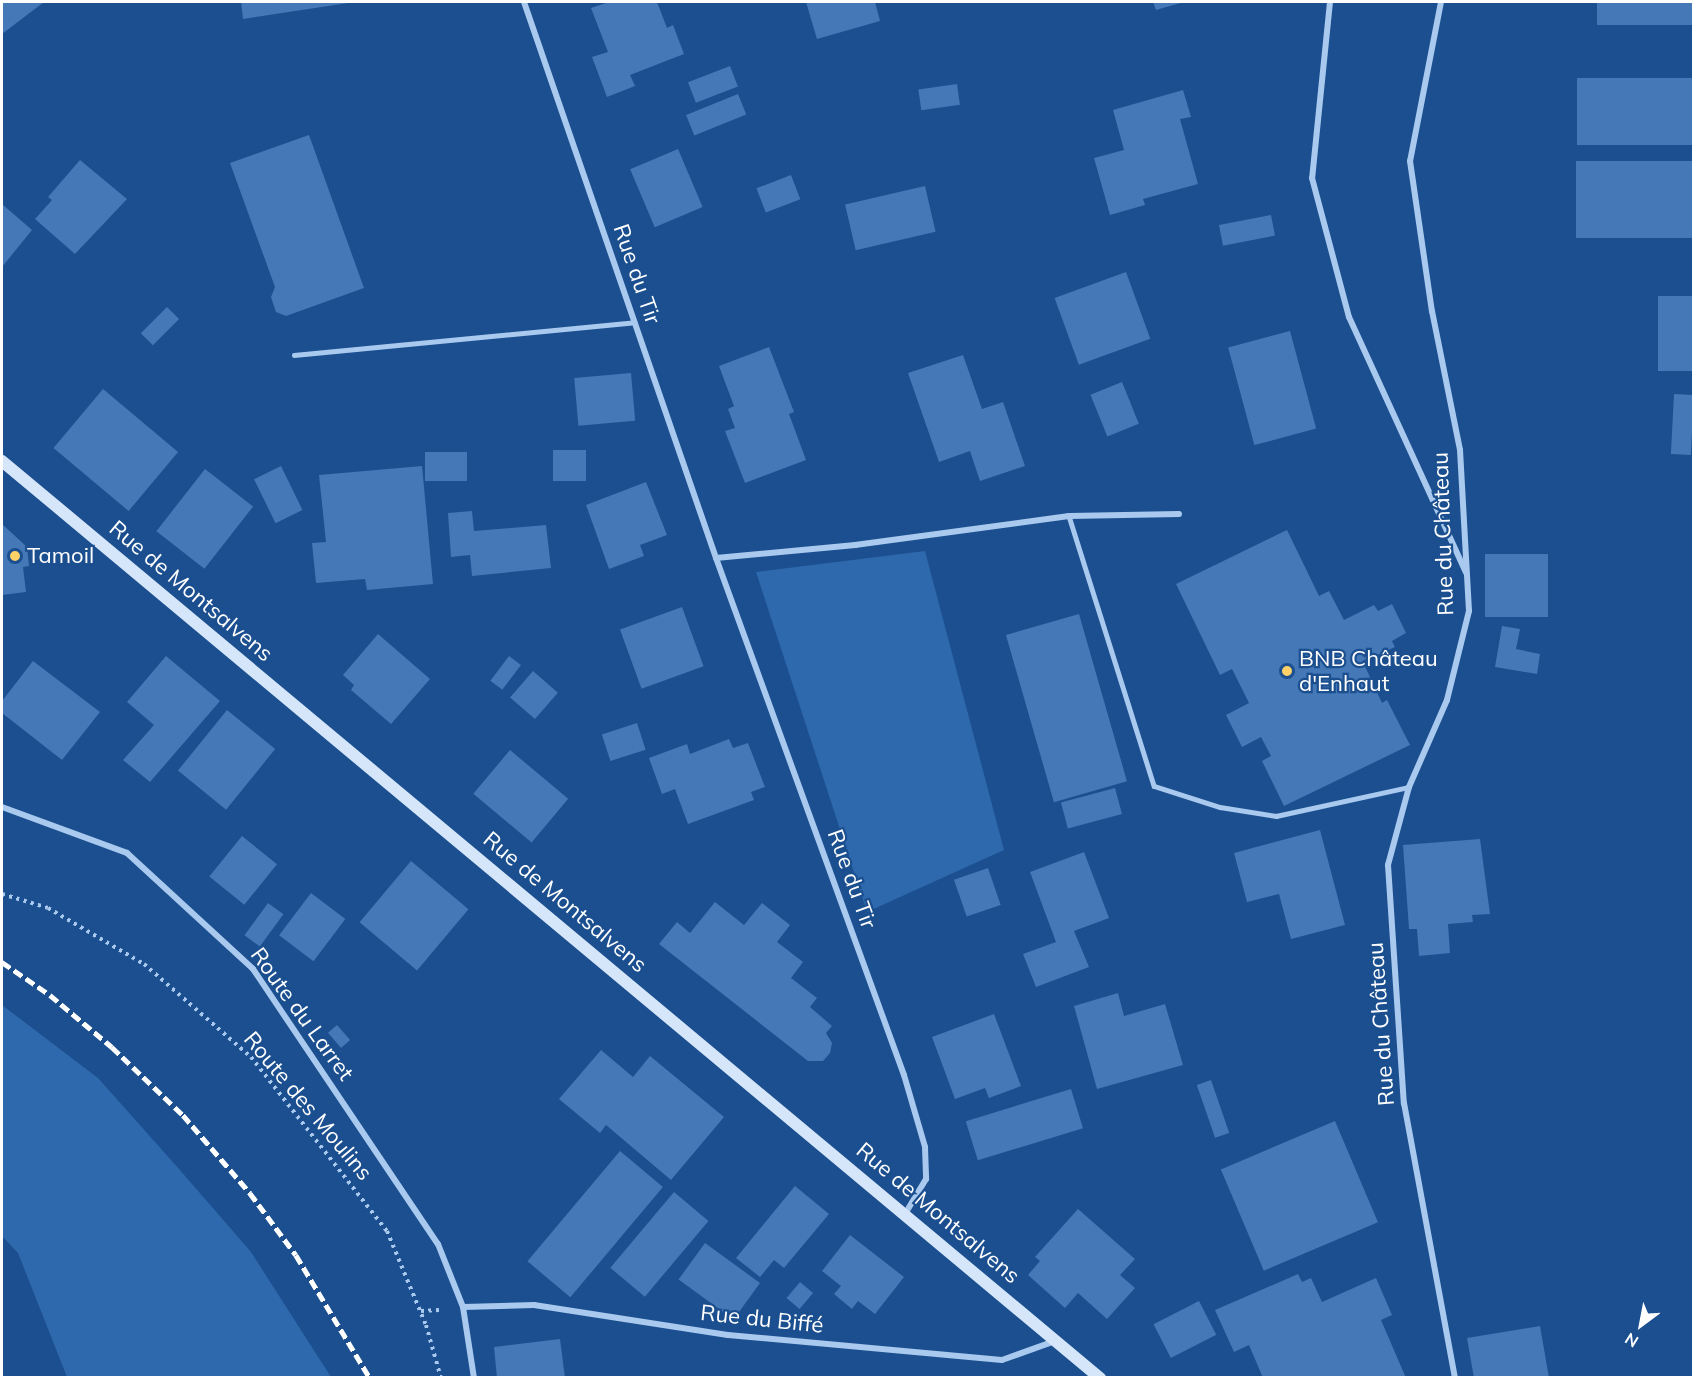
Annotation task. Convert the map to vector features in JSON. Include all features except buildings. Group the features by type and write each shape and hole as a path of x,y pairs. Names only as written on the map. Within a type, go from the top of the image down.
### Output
{"main road":[{"name":"Rue de Montsalvens","path":"2,461 906,1212 1100,1377"}],"street":[{"name":"Rue du Tir","path":"524,2 716,558 916,1116 925,1147 926,1179 906,1212"},
{"path":"1330,2 1312,178 1349,317 1467,575"},
{"name":"Rue du Château","path":"1441,2 1410,161 1432,311 1460,450 1469,611 1447,700 1408,787 1388,865 1404,1103 1455,1377"},
{"path":"716,558 855,545 1069,516 1179,514"},
{"name":"Route du Larret","path":"2,807 127,853 253,969 438,1244 463,1307"},
{"name":"Rue du Biffé","path":"463,1307 534,1305 728,1335 1002,1360 1056,1341"},
{"path":"463,1307 474,1377"}],"lane":[{"path":"294,355 634,322"},
{"path":"1069,516 1154,786 1221,807 1276,816 1408,787"}],"path":[{"name":"Route des Moulins","path":"2,894 48,908 144,964 251,1057 387,1231 426,1325 441,1377"}],"shaded area":[{"path":"925,551 1004,850 867,912 756,572"},
{"path":"2,1005 98,1078 179,1169 251,1252 331,1377 67,1377 18,1253 2,1236"}],"railway":[{"path":"2,962 50,995 112,1047 183,1115 250,1193 296,1255 370,1378"}],"place":[{"name":"Tamoil","path":"15,556"},
{"name":"BNB Château d'Enhaut","path":"1287,671"}]}
